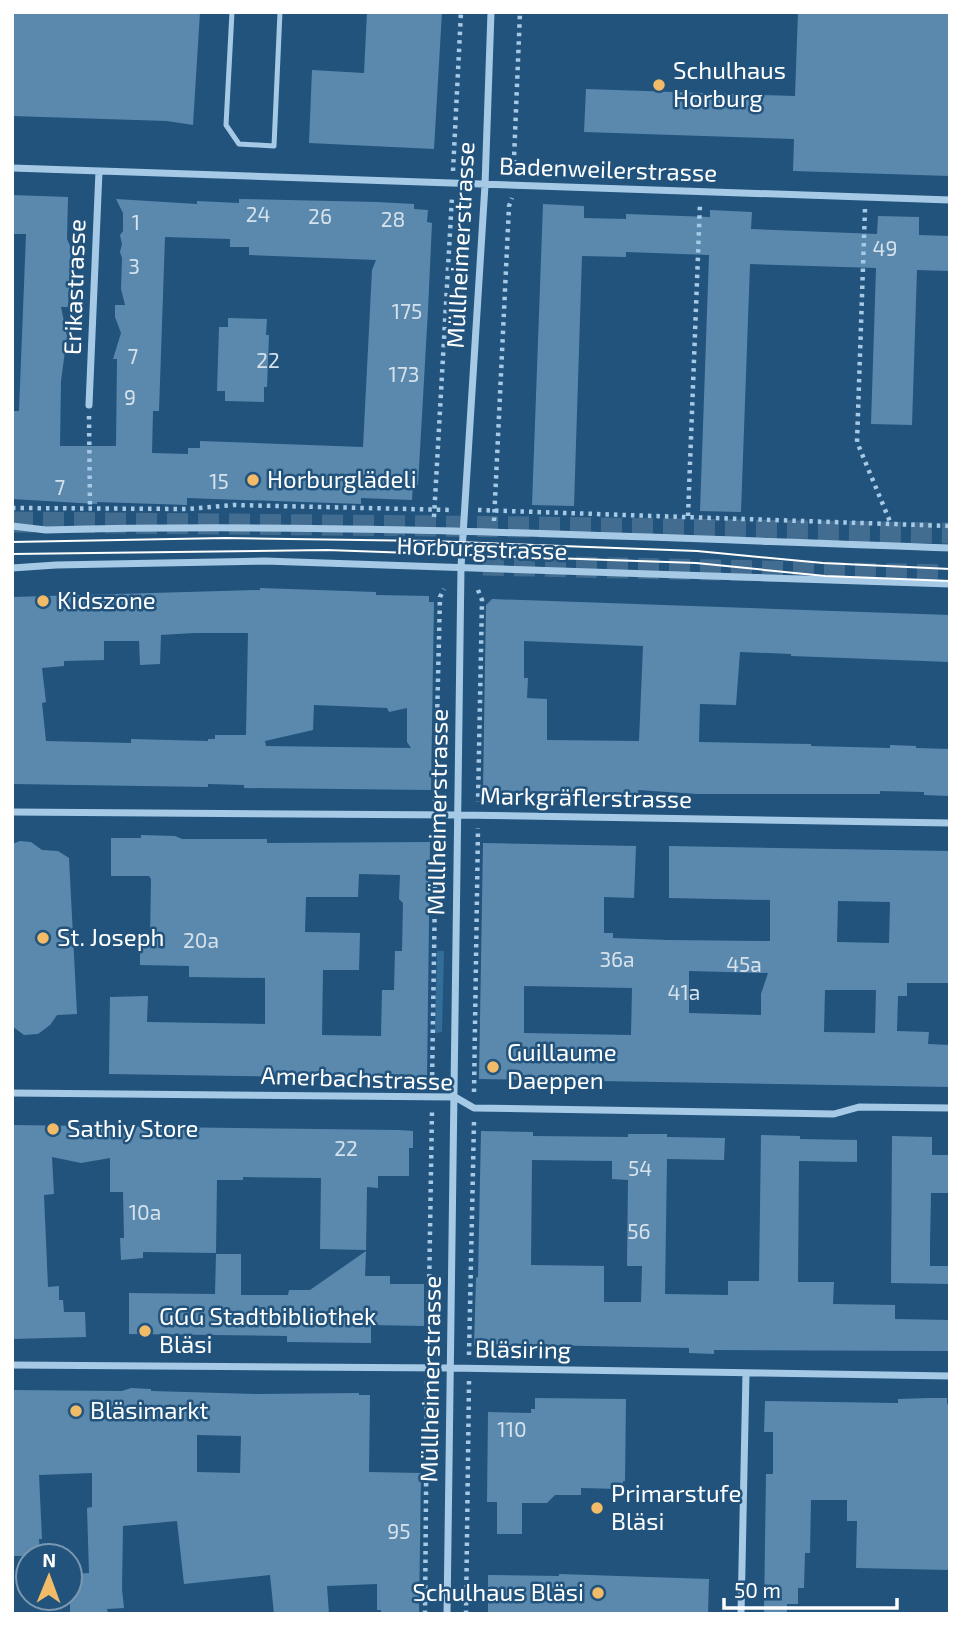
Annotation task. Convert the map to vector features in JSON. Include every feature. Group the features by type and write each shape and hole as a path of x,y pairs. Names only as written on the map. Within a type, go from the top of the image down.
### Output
{"street":[{"name":"Müllheimerstrasse","path":"447,1614 461,568 485,185 491,12"},
{"name":"Badenweilerstrasse","path":"12,168 950,200"},
{"name":"Erikastrasse","path":"89,405 99,171"},
{"name":"Horburgstrasse","path":"12,526 46,530 264,527 950,548"},
{"name":"Horburgstrasse","path":"12,568 265,561 950,584"},
{"name":"Markgräflerstrasse","path":"12,812 478,815 950,823"},
{"name":"Amerbachstrasse","path":"12,1093 456,1097 474,1108 834,1114 859,1107 950,1108"},
{"name":"Bläsiring","path":"12,1365 469,1368 950,1376"},
{"path":"741,1614 746,1373"}],"lane":[{"path":"232,12 226,125 239,144 274,146 280,12"}],"path":[{"path":"688,516 700,192"},
{"path":"866,197 857,442 891,524"},
{"path":"89,405 91,528"},
{"path":"425,1614 436,834 434,815 440,597 444,589"},
{"path":"466,1614 482,600 478,590"}],"shaded area":[{"path":"437,951 444,951 442,1032 435,1033"}],"building":[{"path":"12,12 200,12 193,125 167,121 12,116"},
{"path":"367,12 442,12 434,149 309,143 312,70 364,73"},
{"path":"798,12 950,12 950,176 793,171 794,139 584,132 586,89 795,96"},
{"path":"12,195 68,197 67,239 71,248 68,307 61,307 67,336 61,381 60,446 116,446 117,359 113,359 121,333 115,317 115,305 125,305 121,289 120,252 123,213 116,199 197,204 197,201 239,203 239,199 377,202 414,204 414,209 428,210 427,222 432,223 428,310 418,485 413,485 412,500 361,498 361,504 187,498 187,505 12,499 12,411 19,411 26,234 12,234","holes":["165,237 230,239 230,247 249,247 249,255 376,260 372,270 363,447 200,441 200,448 188,448 188,454 152,453 153,411 159,411"]},
{"path":"543,204 584,206 584,218 626,219 626,214 710,217 710,210 752,212 751,229 877,234 878,216 919,217 919,235 950,236 950,271 917,270 912,425 871,424 876,268 750,264 741,512 700,511 709,255 626,252 626,257 582,256 574,506 532,505"},
{"path":"228,318 267,319 266,335 269,335 264,402 225,401 225,391 217,391 219,327 228,327"},
{"path":"260,590 376,592 376,595 429,596 429,602 434,602 431,790 244,788 244,785 208,784 208,787 12,784 12,597","holes":["248,633 246,735 215,735 215,739 208,741 46,741 42,703 46,702 42,668 64,666 64,661 104,660 104,641 139,641 140,665 160,664 161,635","314,705 387,708 389,712 407,708 407,742 411,748 266,746 265,741 313,730"]},
{"path":"492,599 950,615 950,662 740,652 736,705 700,704 699,742 890,748 890,745 950,749 949,796 924,795 924,792 880,791 880,794 697,794 638,790 638,793 615,793 615,797 583,797 582,792 483,791 486,605","holes":["524,641 643,646 639,741 547,740 547,699 527,698"]},
{"path":"141,835 175,836 182,839 267,839 267,843 430,842 427,1079 109,1074 110,997 148,996 147,1022 265,1024 265,978 189,977 189,966 140,965 140,940 150,940 151,879 149,876 111,876 111,838 141,838","holes":["359,874 400,875 399,899 403,903 402,951 395,951 394,990 382,990 381,1036 322,1035 323,970 359,970 360,933 305,932 306,897 358,897"]},
{"name":"St. Joseph","path":"20,841 31,842 42,850 58,851 69,858 77,1014 57,1015 50,1025 38,1034 24,1035 12,1026 12,844"},
{"path":"483,843 636,846 634,898 604,897 604,933 613,933 613,938 668,940 770,941 770,900 669,898 669,846 950,851 950,983 907,983 907,996 898,996 897,1031 929,1032 928,1044 950,1045 950,1087 479,1079","holes":["838,901 890,902 889,943 837,942","689,971 768,973 761,994 761,1015 689,1013","524,986 632,988 631,1035 524,1033","825,990 876,990 875,1033 824,1032"]},
{"path":"12,1125 398,1130 413,1131 413,1148 409,1148 409,1176 378,1176 378,1188 367,1187 366,1250 320,1249 321,1178 243,1177 243,1180 217,1180 216,1253 143,1252 143,1258 121,1260 120,1238 124,1238 123,1192 110,1192 110,1158 81,1163 52,1157 54,1194 44,1195 48,1287 59,1286 59,1300 63,1300 64,1312 85,1312 86,1337 12,1339"},
{"path":"481,1131 533,1132 533,1136 628,1137 628,1134 667,1134 667,1137 725,1138 724,1160 667,1159 665,1294 728,1295 728,1281 759,1281 761,1135 857,1140 857,1162 799,1161 798,1282 834,1282 833,1304 895,1305 895,1319 950,1320 950,1351 714,1350 714,1354 689,1353 689,1348 538,1345 538,1351 515,1350 515,1345 474,1345","holes":["532,1160 612,1161 612,1179 628,1180 627,1266 642,1266 641,1302 604,1302 604,1266 531,1265"]},
{"path":"892,1136 932,1137 932,1155 950,1155 950,1193 931,1193 930,1266 950,1266 950,1284 891,1283"},
{"path":"366,1251 365,1276 390,1276 390,1284 424,1284 424,1326 371,1325 371,1343 287,1342 287,1336 129,1334 129,1293 215,1294 216,1254 241,1254 241,1295 288,1295 289,1290 310,1290"},
{"path":"131,1388 151,1391 370,1395 369,1472 421,1473 419,1614 381,1614 381,1610 377,1610 377,1584 327,1586 329,1614 274,1614 270,1575 184,1584 177,1521 123,1526 124,1608 107,1609 108,1614 70,1614 84,1612 84,1573 89,1573 87,1508 92,1507 92,1473 39,1475 42,1539 39,1539 39,1542 14,1542 12,1556 12,1390 122,1391","holes":["197,1435 241,1436 240,1473 197,1472"]},
{"path":"535,1398 626,1399 625,1481 620,1489 581,1488 581,1495 555,1495 547,1503 522,1503 522,1534 497,1534 497,1502 487,1502 488,1412 531,1413 531,1409 535,1409"},
{"path":"947,1398 947,1404 950,1404 950,1570 856,1568 857,1521 847,1521 847,1500 811,1500 810,1553 805,1553 804,1588 798,1588 798,1604 787,1604 787,1614 764,1614 766,1474 773,1474 773,1432 764,1432 765,1401 898,1403 898,1399"},
{"name":"Schulhaus Bläsi","path":"559,1574 709,1579 708,1614 488,1614 488,1575"}],"tunnel":[{"path":"12,522 950,533"},
{"path":"483,565 950,575"}],"tram line":[{"path":"12,542 226,538 431,541 697,551 823,563 950,569"},
{"path":"12,554 327,550 696,563 825,576 950,581"}],"place":[{"name":"Schulhaus Horburg","path":"659,85"},
{"name":"Horburglädeli","path":"253,480"},
{"name":"Kidszone","path":"43,601"},
{"name":"St. Joseph","path":"43,938"},
{"name":"Guillaume Daeppen","path":"493,1067"},
{"name":"Sathiy Store","path":"53,1129"},
{"name":"GGG Stadtbibliothek Bläsi","path":"145,1331"},
{"name":"Bläsimarkt","path":"76,1411"},
{"name":"Primarstufe Bläsi","path":"597,1508"},
{"name":"Schulhaus Bläsi","path":"598,1593"}]}
